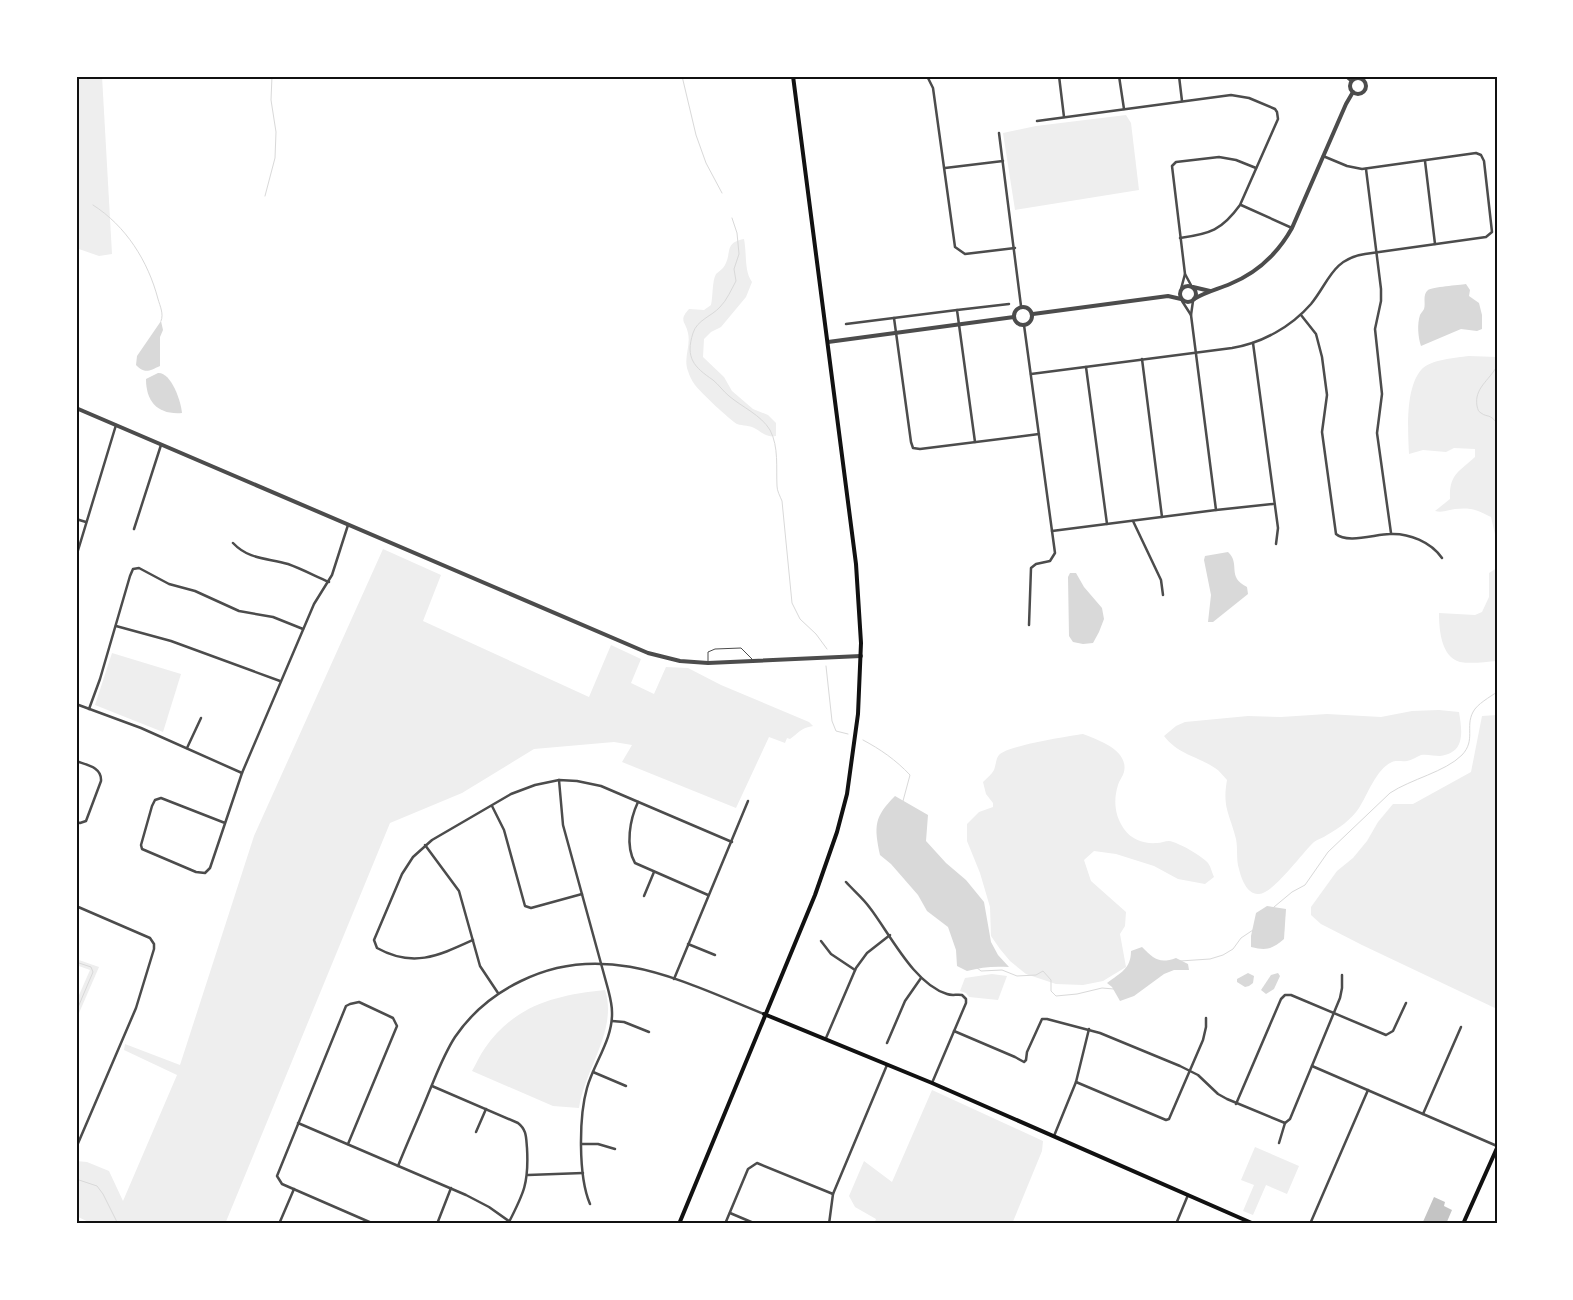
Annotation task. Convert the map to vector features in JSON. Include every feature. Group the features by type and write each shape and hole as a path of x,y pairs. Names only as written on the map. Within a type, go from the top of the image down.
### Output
{"main road":[{"path":"679,1224 764,1014 815,895 837,832 847,794 857,730 861,656 856,564 793,76"},
{"path":"764,1014 826,1038 1254,1224"},
{"path":"1463,1224 1497,1147"}],"street":[{"path":"927,76 934,88 955,247 965,254 1015,248"},
{"path":"1058,76 1064,117"},
{"path":"1119,76 1124,109"},
{"path":"1179,76 1182,101"},
{"path":"1345,76 1351,81"},
{"path":"1355,78 1364,78 1366,83 1365,90 1359,94 1353,92 1350,86 1351,81 1355,78"},
{"path":"1168,296 1186,302 1194,300 1250,274 1275,252 1292,228 1353,92"},
{"path":"1037,121 1234,95 1254,99 1275,109 1278,119 1240,205 1215,230 1205,234 1180,238"},
{"path":"999,133 1022,306"},
{"path":"1031,374 1253,343 1279,331 1302,315 1338,265 1350,258 1376,252 1487,237 1491,234 1492,228 1484,161 1481,154 1476,153 1366,169 1347,166 1324,156"},
{"path":"1190,315 1196,293 1185,274 1172,172 1173,164 1176,162 1219,157 1236,160 1256,168"},
{"path":"944,168 1003,161"},
{"path":"1425,161 1436,244"},
{"path":"1366,169 1381,289 1381,302 1375,329 1382,394 1378,433 1391,534"},
{"path":"1240,205 1292,228"},
{"path":"1185,274 1179,294 1190,315 1216,510"},
{"path":"1033,314 1168,296 1186,286 1210,291"},
{"path":"846,324 1009,304"},
{"path":"1022,306 1030,309 1033,314"},
{"path":"1022,306 1015,311 1014,317 1016,322 1024,325 1030,322 1033,314"},
{"path":"957,310 975,442"},
{"path":"1302,315 1316,334 1322,357 1327,395 1322,432 1336,534 1343,538 1391,534 1417,539 1430,545 1442,558"},
{"path":"828,342 1014,317"},
{"path":"894,318 912,446 917,449 1039,434"},
{"path":"1024,325 1054,557 1049,562 1036,564 1030,571 1029,625"},
{"path":"1253,343 1273,504 1278,528 1276,544"},
{"path":"1142,359 1162,517"},
{"path":"1086,367 1107,524"},
{"path":"76,408 648,653 680,661 708,663 861,656"},
{"path":"76,557 116,425"},
{"path":"134,529 161,445"},
{"path":"1052,531 1273,504"},
{"path":"76,519 86,522"},
{"path":"1133,521 1161,580 1162,595"},
{"path":"225,823 162,798 155,800 142,849 196,872 205,873 210,868 242,773 314,604 329,582 348,524"},
{"path":"233,543 240,551 249,555 290,565 329,582"},
{"path":"89,709 133,569 142,570 169,584 195,591 239,610 273,617 303,629"},
{"path":"116,626 171,641 280,681"},
{"path":"76,704 141,728 242,773"},
{"path":"187,748 201,718"},
{"path":"76,761 93,767 101,775 86,821 76,822"},
{"path":"560,780 563,825 612,1005 612,1021 588,1086 583,1106 583,1173 585,1190 590,1204"},
{"path":"473,940 428,958 403,958 388,954 375,946 374,938 402,874 425,845 511,794 529,787 560,780 590,783 732,842"},
{"path":"674,978 748,801"},
{"path":"638,802 630,828 630,846 634,863 709,896"},
{"path":"492,806 504,830 525,906 533,908 582,894"},
{"path":"425,845 459,891 480,966 498,993"},
{"path":"644,896 654,872"},
{"path":"846,882 867,904 921,978 940,991 964,997 966,1003 932,1084"},
{"path":"76,906 150,938 154,944 154,949 136,1008 76,1148"},
{"path":"826,1038 855,970 867,954 890,935"},
{"path":"821,941 831,954 855,970"},
{"path":"688,944 715,955"},
{"path":"398,1166 445,1055 459,1032 472,1016 498,993 544,971 570,964 600,962 624,964 674,978 764,1014"},
{"path":"1279,1143 1285,1123 1290,1119 1342,992 1342,975"},
{"path":"887,1043 905,1001 921,978"},
{"path":"1236,1104 1281,999 1285,995 1291,995 1384,1034 1394,1030 1406,1003"},
{"path":"348,1144 397,1026 393,1018 358,1002 346,1006 277,1176 282,1184 294,1190 374,1224"},
{"path":"1076,1082 1166,1120 1170,1119 1203,1040 1206,1018"},
{"path":"954,1031 1024,1062 1042,1020 1046,1019 1089,1029 1190,1071 1203,1079 1218,1094 1236,1104 1285,1123"},
{"path":"612,1021 624,1022 649,1032"},
{"path":"1423,1114 1461,1026"},
{"path":"1053,1137 1076,1082 1089,1029"},
{"path":"829,1224 833,1194 888,1065"},
{"path":"1312,1066 1497,1147"},
{"path":"593,1072 626,1086"},
{"path":"432,1086 518,1123 525,1130 528,1175 523,1193 509,1222"},
{"path":"1310,1224 1368,1090"},
{"path":"476,1132 486,1109"},
{"path":"298,1123 451,1188 482,1203 513,1224"},
{"path":"582,1144 598,1144 615,1149"},
{"path":"725,1224 748,1169 757,1163 833,1194"},
{"path":"528,1175 583,1173"},
{"path":"437,1224 451,1188"},
{"path":"279,1224 294,1190"},
{"path":"1176,1224 1188,1195"},
{"path":"730,1212 756,1224"}],"lane":[{"path":"708,663 707,654 710,650 736,647 744,650 754,661"}],"shaded area":[{"path":"76,76 102,76 112,254 99,256 76,248"},
{"path":"1126,115 1131,123 1139,190 1015,210 1003,133 1036,126"},
{"path":"744,239 747,268 752,282 746,297 721,327 711,332 704,339 703,357 724,377 732,391 753,409 768,415 776,423 776,436 768,436 749,426 737,424 698,389 688,373 689,338 683,319 684,316 689,309 704,310 711,305 716,274 725,265 731,246"},
{"path":"1466,284 1470,290 1469,296 1479,303 1482,315 1482,329 1477,331 1461,329 1421,346 1418,322 1424,309 1426,292 1435,288"},
{"path":"161,321 163,330 160,337 160,366 150,370 142,370 136,365 137,356"},
{"path":"1469,356 1497,357 1497,543 1491,517 1466,508 1443,512 1435,511 1450,499 1453,479 1475,457 1475,449 1454,448 1446,452 1423,450 1409,454 1410,399 1416,378 1425,366 1431,363"},
{"path":"158,373 163,374 171,382 180,402 182,413 166,412 151,400 148,394 146,379"},
{"path":"383,549 441,575 423,621 589,697 611,645 641,659 631,683 654,694 666,667 688,668 721,685 809,722 813,726 802,729 790,739 787,738 785,743 769,737 736,808 622,762 632,745 614,742 534,749 462,793 390,823 225,1224 93,1224 76,1216 76,1161 87,1162 109,1171 123,1201 177,1075 124,1050 125,1044 180,1065 254,836"},
{"path":"1228,552 1232,557 1235,575 1247,587 1248,594 1213,622 1208,622 1211,595 1204,560 1205,556"},
{"path":"1497,568 1497,661 1460,662 1449,654 1442,642 1439,613 1475,615 1482,612 1489,597 1489,573"},
{"path":"1070,573 1076,573 1084,587 1102,608 1104,619 1093,643 1073,642 1069,636 1068,577"},
{"path":"112,653 181,674 163,732 95,705"},
{"path":"1439,710 1459,712 1461,733 1458,746 1454,751 1440,756 1421,755 1407,761 1394,761 1386,765 1377,776 1353,816 1336,830 1314,842 1280,880 1265,892 1259,894 1255,894 1248,889 1240,873 1236,839 1225,798 1227,780 1217,769 1182,751 1164,736 1176,726 1185,722 1248,716 1281,717 1327,714 1381,717 1412,711"},
{"path":"1497,715 1497,1009 1321,924 1311,915 1311,907 1337,871 1353,858 1367,841 1378,822 1393,804 1413,804 1471,772 1482,716"},
{"path":"1083,734 1111,747 1122,758 1124,772 1116,791 1115,803 1119,819 1127,833 1135,839 1147,843 1169,841 1184,847 1208,863 1214,877 1205,884 1178,879 1154,866 1116,854 1094,851 1084,860 1091,881 1126,912 1125,926 1120,934 1126,967 1103,981 1083,985 1056,984 1026,974 1010,961 991,936 990,907 980,873 967,841 967,824 979,812 993,807 993,803 986,794 983,782 993,772 999,755 1013,748 1025,745"},
{"path":"895,796 928,815 926,841 946,863 966,880 984,902 991,942 998,955 1009,967 988,967 967,971 957,966 956,950 948,927 927,911 918,895 891,864 880,855 877,822 883,810"},
{"path":"1267,906 1286,909 1284,939 1269,948 1251,947 1251,936 1256,913"},
{"path":"1142,947 1157,959 1165,961 1176,958 1188,964 1189,970 1174,970 1164,974 1134,996 1120,1001 1112,987 1107,983 1127,966 1131,957 1131,951"},
{"path":"76,959 99,967 76,1020 76,1002 90,970 76,965"},
{"path":"1248,973 1254,976 1253,983 1245,987 1237,982 1237,979"},
{"path":"1278,973 1280,976 1274,989 1266,994 1261,990 1271,975"},
{"path":"992,974 1007,976 998,1000 969,997 966,993 960,991 965,978"},
{"path":"605,990 608,1005 604,1034 587,1078 579,1108 553,1106 472,1071 483,1051 497,1033 523,1012 553,999"},
{"path":"932,1090 1043,1141 1042,1151 1012,1224 874,1224 876,1219 855,1207 849,1196 864,1161 892,1182"},
{"path":"1255,1147 1299,1166 1287,1194 1266,1185 1253,1215 1243,1211 1254,1185 1241,1180"}],"building":[{"path":"1434,1197 1445,1202 1444,1206 1452,1210 1446,1224 1422,1224"}],"waterway":[{"path":"265,196 275,158 276,132 271,100 272,76"},
{"path":"682,76 696,135 706,163 722,193"},
{"path":"93,205 116,223 142,258 161,307 161,321"},
{"path":"732,218 737,233 739,254 734,269 736,281 729,295 717,310 701,321 695,329 691,342 691,355 696,366 701,371 729,396 762,420 770,430 776,450 777,488 782,501 792,603 800,619 816,634 827,649"},
{"path":"1497,366 1480,389 1477,400 1479,412 1492,418 1497,423"},
{"path":"826,666 832,721 836,731 848,734"},
{"path":"1274,907 1292,892 1305,885 1328,852 1390,793 1447,766 1462,755 1470,739 1470,723 1473,712 1481,703 1497,692"},
{"path":"863,740 888,755 910,775 903,801"},
{"path":"1180,961 1210,959 1223,955 1233,949 1241,938 1253,930"},
{"path":"76,962 91,967 93,972 76,1012"},
{"path":"976,967 981,971 1002,970 1017,976 1036,975 1043,971 1051,980 1051,991 1056,996 1077,994 1102,988 1114,989"},
{"path":"76,1179 97,1186 118,1224"}]}
